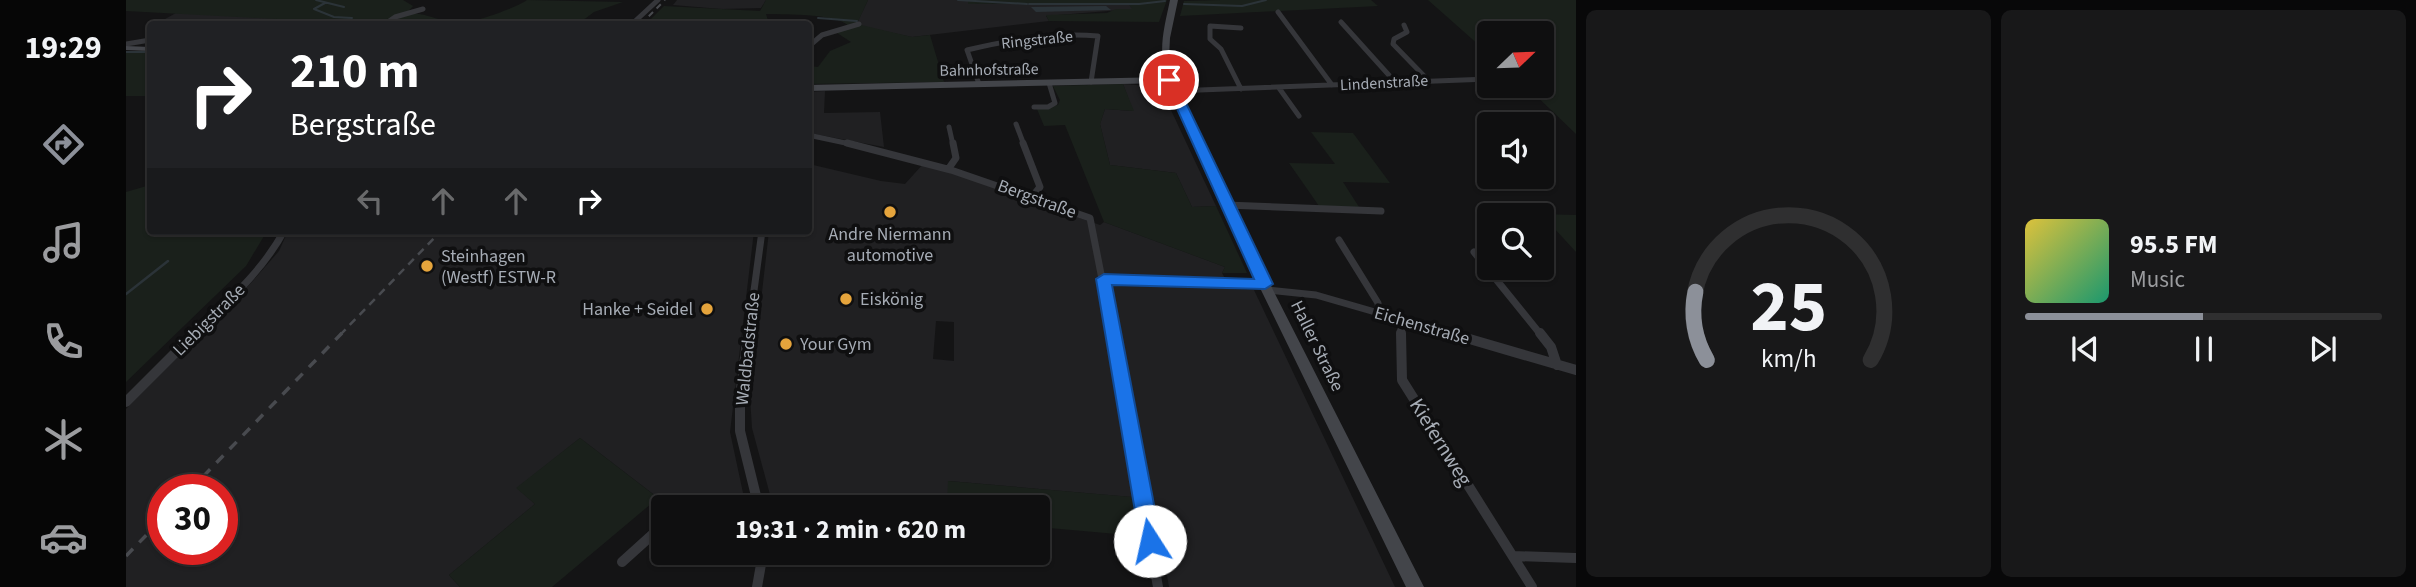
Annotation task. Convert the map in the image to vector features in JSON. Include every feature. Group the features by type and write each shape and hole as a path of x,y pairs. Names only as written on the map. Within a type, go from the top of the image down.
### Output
{"main road":[{"name":"Haller Straße","path":"1174,0 1166,38 1169,80 1173,91 1266,287 1415,587"},
{"path":"126,46 147,49"},
{"name":"Bahnhofstraße","path":"812,88 1169,80"}],"street":[{"path":"635,21 658,0"},
{"path":"389,21 423,9"},
{"path":"1278,12 1332,85"},
{"path":"1341,22 1396,83"},
{"path":"812,44 822,35 859,24"},
{"path":"1404,25 1407,32 1394,39 1393,44 1429,81"},
{"path":"1241,28 1210,26 1210,39 1222,49 1241,89"},
{"name":"Ringstraße","path":"979,84 967,50 992,44 1078,35 1098,36 1091,82"},
{"path":"126,46 147,41"},
{"name":"Lindenstraße","path":"1173,91 1477,79"},
{"path":"1034,107 1048,107 1055,103 1049,83"},
{"path":"1279,88 1299,116"},
{"path":"1016,124 1040,187 1032,197"},
{"path":"949,127 956,158 949,168"},
{"name":"Bergstraße","path":"812,136 875,148 949,168 1090,218 1104,279"},
{"path":"1226,205 1381,211"},
{"name":"Liebigstraße","path":"126,402 247,282 273,252 282,235"},
{"name":"Waldbadstraße","path":"756,495 740,431 740,397 761,235"},
{"path":"1339,240 1378,303 1379,313"},
{"path":"1474,252 1551,347 1557,365"},
{"path":"1158,587 1104,279 1266,287"},
{"name":"Eichenstraße","path":"1266,287 1308,293 1576,370"},
{"name":"Kiefernweg","path":"1401,320 1402,380 1532,587"},
{"path":"622,562 651,536"},
{"path":"1513,556 1576,558"},
{"path":"758,587 761,565"}],"shaded area":[{"path":"126,0 403,0 413,6 388,21 314,21 126,11"},
{"path":"527,0 623,2 594,12 582,21 474,21"},
{"path":"677,0 766,0 761,8 721,9 673,5"},
{"path":"766,0 868,0 857,24 912,37 930,35 944,82 812,84 812,66 818,67 830,51 851,42 834,31 849,26 833,19 766,14 768,21 649,21 664,6 760,11"},
{"path":"868,0 968,0 969,4 1128,3 1133,9 1046,16 1049,21 912,37 860,26 857,23"},
{"path":"968,0 1167,0 1159,22 1049,21 1046,15 1107,13 1116,9 1132,9 1128,3 968,4"},
{"path":"1371,0 1378,6 1180,16 1184,1"},
{"path":"1428,0 1576,0 1576,134 1538,98 1554,98 1554,21 1477,21 1477,43"},
{"path":"1106,6 1111,10 1036,12 1031,7"},
{"path":"176,13 303,19 300,21 161,21"},
{"path":"407,14 446,21 393,21"},
{"path":"126,52 147,52 147,96 126,96"},
{"path":"1123,84 1150,86 1162,91 1216,206 1192,207 1176,173 1110,165 1100,124 1105,109 1133,111"},
{"path":"1123,84 1134,111 1105,109 1100,124 1110,165 1176,173 1192,207 1216,206 1247,273 1222,273 1225,267 1104,222 1065,125 1044,126 1037,109 1058,105 1060,100 1053,86"},
{"path":"825,91 824,113 880,112 884,147 812,134 812,92"},
{"path":"1311,132 1353,133 1390,183 1343,182 1359,207 1319,206 1289,163 1335,164"},
{"path":"924,163 1100,225 1104,222 1225,267 1222,273 1231,289 1254,290 1395,587 1169,587 1154,499 949,481 948,495 770,495 752,428 750,397 769,235 812,235 812,165 905,184","holes":["936,321 954,322 954,361 933,359"]},
{"path":"147,186 147,235 265,235 246,266 126,382 126,192"},
{"path":"1554,214 1576,215 1576,252 1554,228"},
{"path":"286,235 754,235 730,432 743,495 654,495 580,438 517,488 535,504 449,575 460,587 126,587 126,409 251,283 279,251"},
{"path":"580,438 654,495 651,495 651,504 552,587 460,587 449,575 535,504 516,488"},
{"path":"948,481 1132,497 1139,536 1050,528 1050,495 947,495"}],"waterway":[{"path":"316,0 344,7"},
{"path":"958,0 1027,4"},
{"path":"1184,4 1242,6 1266,0"},
{"path":"1029,4 1139,4 1165,1"},
{"path":"325,3 314,9 334,17 352,18"},
{"path":"818,18 857,21"},
{"path":"126,52 147,52"},
{"path":"126,294 168,261"}],"railway":[{"path":"644,21 665,0"},
{"path":"340,335 437,235"},
{"path":"205,474 342,333"},
{"path":"126,556 147,534"}],"place":[{"name":"Andre Niermann automotive","path":"890,212"},
{"name":"Steinhagen (Westf) ESTW-R","path":"427,266"},
{"name":"Eiskönig","path":"846,299"},
{"name":"Hanke + Seidel","path":"707,309"},
{"name":"Your Gym","path":"786,344"}],"route":[{"path":"1150,541 1104,279 1265,284 1169,80"}]}
